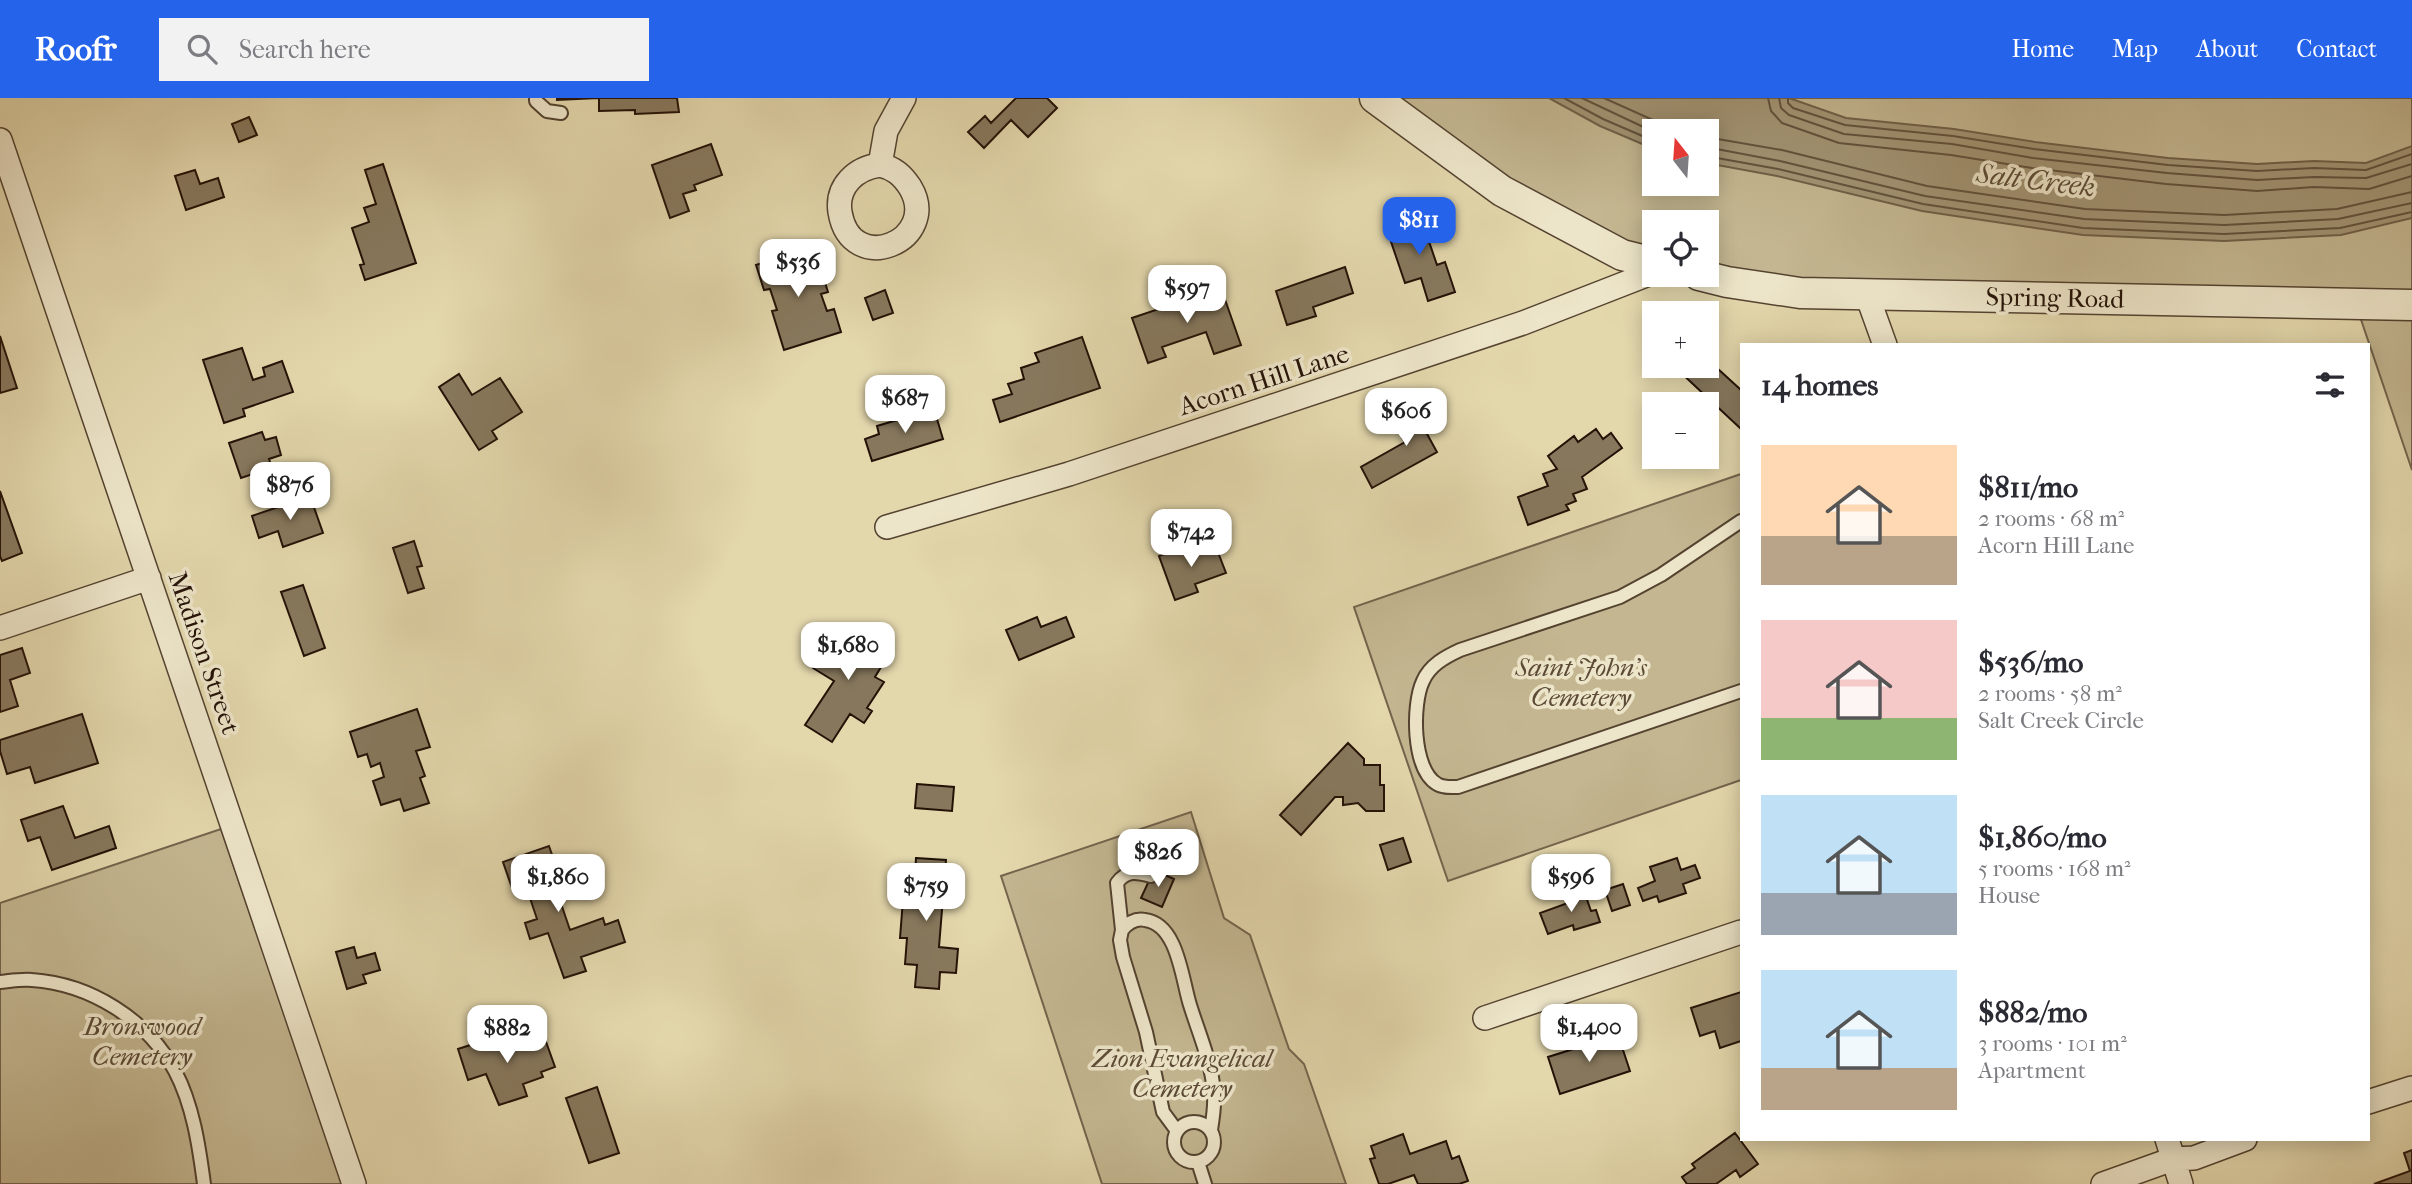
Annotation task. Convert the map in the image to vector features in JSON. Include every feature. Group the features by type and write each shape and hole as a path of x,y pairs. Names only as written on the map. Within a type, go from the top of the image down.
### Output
{"street":[{"path":"880,165 886,131 904,98"},
{"path":"1375,98 1502,191 1622,255 1642,260"},
{"name":"Madison Street","path":"0,141 354,1184"},
{"name":"Acorn Hill Lane","path":"887,527 1069,474 1523,323 1642,277"},
{"name":"Spring Road","path":"1719,280 1780,290 1867,295 2412,305"},
{"path":"1867,295 1884,343"},
{"path":"0,628 149,578"},
{"path":"1485,1018 1740,932"},
{"path":"2370,1101 2412,1088"},
{"path":"2103,1184 2170,1149 2194,1158 2240,1141"},
{"path":"2170,1149 2181,1184"}],"lane":[{"path":"536,98 547,111 561,113"},
{"path":"1740,521 1661,575 1620,597 1443,658 1432,667 1421,687 1415,718 1417,740 1429,777 1438,785 1458,787 1740,691"},
{"path":"1152,876 1129,873 1122,876 1117,883 1122,930 1120,940 1140,1006 1163,1112 1177,1131"},
{"path":"1122,930 1135,920 1152,922 1168,935 1177,954 1211,1070 1215,1110 1211,1130 1214,1147 1205,1159 1198,1162 1185,1160 1178,1155 1174,1147 1177,1131 1190,1122 1205,1125 1211,1130"},
{"path":"0,982 31,980 61,984 110,1003 140,1026 175,1070 185,1094 192,1116 204,1184"},
{"path":"1198,1162 1205,1184"}],"green space":[{"path":"1383,98 2412,98 2412,470 2353,296 1910,290 1719,274 1719,210 1642,210 1642,255 1621,249"},
{"name":"Saint John's Cemetery","path":"1740,474 1740,780 1448,881 1354,607"},
{"name":"Zion Evangelical Cemetery","path":"1191,812 1224,918 1250,935 1289,1049 1304,1064 1346,1184 1102,1184 1001,876"},
{"name":"Bronswood Cemetery","path":"221,829 343,1184 0,1184 0,903"}],"water":[{"name":"Salt Creek","path":"1549,98 1789,98 1846,118 1954,129 2168,158 2257,164 2314,161 2366,163 2412,146 2412,218 2341,235 2224,241 2083,235 1922,211 1777,176 1719,165 1719,119 1642,119 1642,144 1600,126"}],"building":[{"path":"557,98 599,98 557,100"},
{"path":"599,98 677,98 679,112 635,114 635,110 599,111"},
{"path":"1016,98 1047,98 1057,108 1028,137 1011,120 984,148 968,132 985,116 991,123"},
{"path":"249,117 257,135 239,142 232,124"},
{"path":"711,144 722,175 694,185 696,190 683,194 689,211 670,218 652,165"},
{"path":"383,164 416,263 365,280 360,265 364,264 352,228 369,222 364,208 376,204 365,170"},
{"path":"195,170 200,184 218,178 224,197 186,210 175,176"},
{"path":"1419,212 1437,265 1445,262 1455,292 1428,301 1421,278 1405,283 1385,224"},
{"path":"809,248 817,274 822,273 828,292 821,294 827,311 834,309 841,332 784,350 772,311 777,310 770,289 764,290 756,265"},
{"path":"1345,267 1353,293 1313,307 1316,316 1287,325 1276,291"},
{"path":"885,290 893,313 873,320 865,298"},
{"path":"1222,291 1241,345 1214,354 1206,332 1162,347 1166,357 1148,363 1132,318 1159,309 1157,304 1178,297 1181,305"},
{"path":"0,336 17,388 0,393"},
{"path":"1082,337 1100,388 1000,422 993,400 1012,394 1008,384 1024,379 1021,368 1039,362 1035,353"},
{"path":"242,348 253,380 265,376 263,368 282,361 293,392 243,409 245,416 224,423 203,360"},
{"path":"1719,370 1740,389 1740,428 1719,408 1719,392 1701,392 1686,378 1719,378"},
{"path":"459,374 472,395 500,378 522,412 492,431 497,439 479,450 439,387"},
{"path":"1431,400 1444,421 1426,432 1437,452 1372,488 1361,467 1405,442 1402,438 1418,429 1408,413"},
{"path":"934,409 943,439 872,461 865,439 879,434 877,426"},
{"path":"1596,429 1603,439 1611,433 1622,448 1582,477 1587,489 1573,494 1576,501 1566,505 1569,510 1528,525 1518,497 1548,486 1543,474 1557,469 1548,456 1574,436 1578,442"},
{"path":"262,432 265,440 276,437 281,455 269,459 275,476 288,472 292,483 269,490 262,471 241,478 229,443"},
{"path":"0,491 22,553 2,561 0,556"},
{"path":"310,496 323,533 283,547 278,531 259,538 252,516"},
{"path":"414,541 422,566 417,567 424,588 408,593 393,548"},
{"path":"1214,542 1226,573 1195,584 1198,592 1175,600 1159,556 1183,547 1185,553"},
{"path":"303,585 325,648 304,656 281,592"},
{"path":"1037,617 1041,627 1066,617 1074,637 1019,660 1006,630"},
{"path":"840,627 869,645 875,635 890,645 882,657 886,659 875,677 884,682 867,708 872,711 864,723 850,714 832,742 805,725 834,681 813,668"},
{"path":"22,648 30,673 10,680 18,706 0,712 0,655"},
{"path":"417,709 430,747 416,751 425,776 420,778 429,803 404,811 400,799 381,805 373,781 384,777 380,763 371,767 367,754 358,757 350,732"},
{"path":"82,714 98,763 35,783 30,767 7,774 0,751 0,740"},
{"path":"1348,743 1364,759 1364,765 1380,765 1380,785 1384,785 1384,811 1366,811 1358,803 1343,805 1343,797 1335,797 1301,835 1280,815"},
{"path":"917,784 954,787 952,811 915,808"},
{"path":"63,806 75,838 109,826 116,848 52,870 40,837 28,841 21,820"},
{"path":"1403,838 1411,862 1388,870 1380,845"},
{"path":"549,846 558,872 551,874 570,930 603,918 605,925 618,920 625,942 581,957 586,971 564,978 548,933 530,939 525,923 537,919 525,883 512,888 503,862"},
{"path":"916,858 946,860 939,947 958,949 956,973 940,972 939,989 915,987 917,965 905,964 907,938 900,938 905,874 915,875"},
{"path":"1677,858 1681,870 1695,865 1700,878 1683,884 1686,893 1659,902 1657,896 1643,901 1638,888 1655,881 1650,867"},
{"path":"1154,870 1174,879 1162,907 1141,898"},
{"path":"1623,884 1630,905 1612,911 1605,890"},
{"path":"1583,888 1591,911 1596,910 1600,922 1574,930 1573,925 1548,934 1540,913 1568,903 1565,894"},
{"path":"354,947 357,958 375,953 380,970 363,975 366,983 347,989 336,952"},
{"path":"1740,992 1740,1041 1720,1048 1715,1031 1700,1036 1691,1008"},
{"path":"505,1034 509,1045 530,1038 532,1044 545,1039 555,1067 541,1072 543,1077 523,1084 527,1096 499,1105 486,1074 468,1080 458,1049"},
{"path":"1618,1035 1630,1071 1560,1094 1548,1057"},
{"path":"597,1087 619,1153 589,1163 566,1098"},
{"path":"1735,1133 1758,1164 1740,1177 1736,1170 1716,1184 1687,1184 1682,1177 1695,1168 1692,1164"},
{"path":"1403,1134 1410,1154 1446,1141 1452,1159 1459,1156 1468,1181 1459,1184 1418,1184 1414,1175 1388,1184 1379,1184 1370,1159 1375,1158 1371,1146"},
{"path":"2412,1150 2412,1184 2374,1184 2410,1171 2404,1153"}]}
